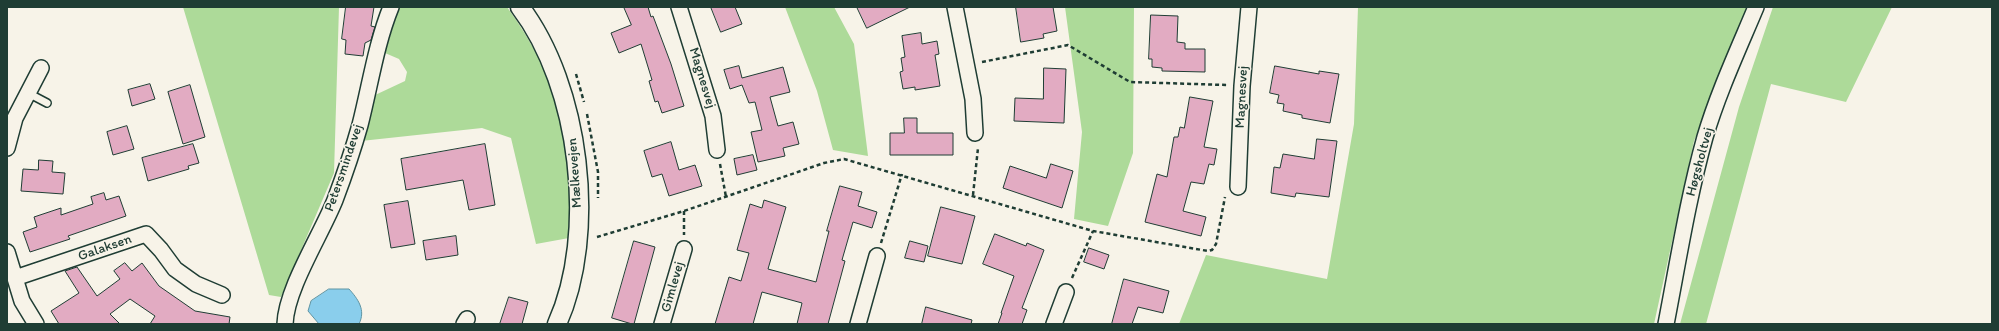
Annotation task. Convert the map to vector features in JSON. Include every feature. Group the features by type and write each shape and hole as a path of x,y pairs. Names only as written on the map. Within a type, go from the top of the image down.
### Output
{"street":[{"name":"Petersmindevej","path":"285,324 285,313 334,200 344,171 359,126 384,24 392,7"},
{"name":"Mælkevejen","path":"520,7 548,55 565,102 576,150 579,200 576,249 570,283 557,324"},
{"name":"Magnesvej","path":"678,7 713,116 717,150"},
{"path":"955,7 973,98 975,133"},
{"name":"Magnesvej","path":"1238,187 1242,86 1248,7"},
{"name":"Høgsholtvej","path":"1666,324 1689,207 1706,136 1730,68 1756,7"},
{"path":"7,148 15,118 41,68"},
{"name":"Galaksen","path":"16,278 146,234 161,250 175,269 196,284 222,295"},
{"name":"Gimlevej","path":"662,324 684,249"},
{"path":"7,252 22,301 36,324"},
{"path":"858,324 877,256"},
{"path":"1054,324 1066,292"}],"lane":[{"path":"28,93 47,103"}],"path":[{"path":"967,65 1068,45 1130,82 1242,86"},
{"path":"973,195 979,138 975,133"},
{"path":"717,150 726,197"},
{"path":"597,237 684,211 844,158 1093,231 1208,251 1212,250 1216,244 1226,192 1238,187"},
{"path":"877,256 902,174"},
{"path":"684,211 684,249"},
{"path":"1066,292 1093,231"}],"green space":[{"path":"183,7 339,7 334,173 281,297 269,295"},
{"path":"399,7 507,7 525,34 540,61 552,88 561,116 567,145 570,175 571,206 569,238 536,244 511,138 482,128 361,141 373,96 405,81 407,72 399,59 385,53"},
{"path":"785,7 834,7 854,44 868,156 833,150 817,91"},
{"path":"1065,7 1134,7 1133,153 1108,226 1074,219 1082,132"},
{"path":"1358,7 1749,7 1694,141 1654,324 1179,324 1206,255 1327,279 1354,124"},
{"path":"1773,7 1892,7 1846,102 1771,84 1706,324 1680,324 1739,107"}],"water":[{"path":"329,289 349,289 360,305 362,314 359,324 319,324 308,311 311,301"}],"building":[{"path":"346,7 374,7 371,26 375,27 371,40 365,43 363,56 345,54 346,40 342,39"},
{"path":"624,7 648,7 651,17 653,16 671,64 684,106 662,113 658,101 655,102 649,81 652,80 641,44 619,53 611,33 631,25"},
{"path":"711,7 735,7 742,24 721,32"},
{"path":"857,7 910,7 867,28"},
{"path":"1016,7 1053,7 1057,31 1043,34 1044,38 1021,42"},
{"path":"1151,15 1178,16 1177,42 1185,43 1185,49 1205,49 1205,72 1162,71 1162,68 1152,67 1152,59 1149,59"},
{"path":"921,33 922,44 937,41 939,54 935,55 940,86 915,90 915,87 903,89 900,72 903,71 901,58 905,57 902,36"},
{"path":"739,66 742,78 783,67 790,92 770,97 778,126 793,122 799,144 783,148 785,156 758,162 751,132 762,130 755,102 749,103 742,85 730,89 724,70"},
{"path":"1275,66 1319,74 1319,71 1339,74 1330,123 1302,118 1302,115 1283,111 1284,104 1277,103 1279,95 1270,93"},
{"path":"1044,68 1066,69 1064,123 1014,121 1015,98 1043,99"},
{"path":"150,84 155,99 132,106 128,90"},
{"path":"190,85 205,137 183,144 168,92"},
{"path":"1190,97 1213,101 1204,147 1217,149 1214,165 1209,164 1204,184 1191,182 1183,211 1206,217 1201,236 1145,222 1157,174 1167,177 1174,137 1178,137 1180,127 1184,128"},
{"path":"904,118 917,118 917,133 953,133 953,155 890,155 890,133 904,133"},
{"path":"127,126 134,149 113,155 107,132"},
{"path":"1317,139 1337,141 1329,197 1296,193 1295,197 1271,193 1274,167 1280,168 1283,154 1314,159"},
{"path":"671,142 679,170 695,165 702,186 669,196 662,174 652,177 644,151"},
{"path":"193,144 199,163 188,166 189,169 148,181 142,158"},
{"path":"485,144 495,205 469,210 463,180 406,190 401,159"},
{"path":"753,155 757,170 737,175 734,159"},
{"path":"39,160 53,161 52,172 65,173 63,194 21,191 23,169 38,170"},
{"path":"1051,164 1073,171 1062,208 1003,188 1010,166 1046,178"},
{"path":"840,186 862,192 858,206 877,212 872,228 853,222 842,260 845,261 828,324 797,324 802,303 762,292 753,324 715,324 729,277 741,281 749,253 737,250 750,204 762,208 764,200 786,207 768,269 816,282 829,231 827,231"},
{"path":"104,193 106,200 119,196 126,216 68,236 70,239 30,252 23,232 37,227 34,217 61,208 61,215 93,204 91,197"},
{"path":"408,201 415,244 391,248 384,205"},
{"path":"941,207 975,216 962,264 928,256"},
{"path":"995,234 1026,246 1027,243 1044,250 1022,308 1027,310 1022,324 998,324 1014,276 983,264"},
{"path":"456,236 458,255 426,260 423,241"},
{"path":"634,241 655,247 634,324 632,324 612,318"},
{"path":"910,241 928,246 924,262 905,258"},
{"path":"1089,248 1109,255 1104,269 1084,262"},
{"path":"125,263 132,271 142,263 159,286 195,311 230,317 229,324 150,324 155,316 130,299 110,314 120,324 59,324 51,311 79,293 65,271 77,267 97,296 120,279 114,271"},
{"path":"1124,279 1169,291 1163,313 1138,307 1132,324 1112,324"},
{"path":"509,297 528,302 522,324 500,324"},
{"path":"926,307 972,320 971,324 922,324"}]}
